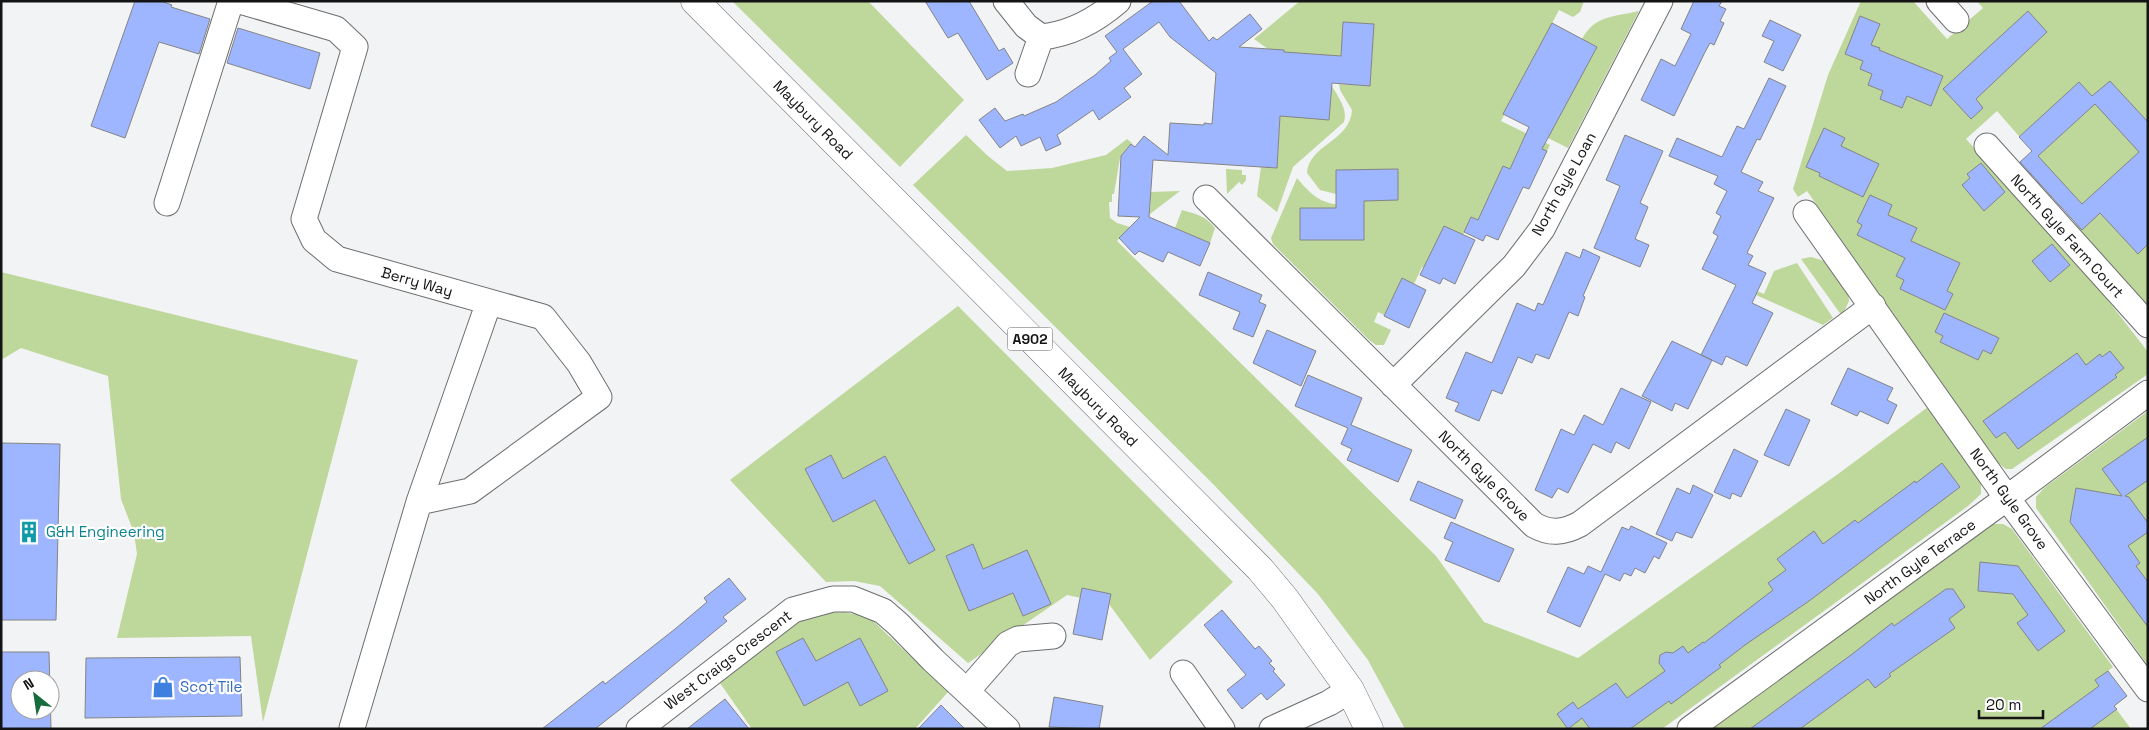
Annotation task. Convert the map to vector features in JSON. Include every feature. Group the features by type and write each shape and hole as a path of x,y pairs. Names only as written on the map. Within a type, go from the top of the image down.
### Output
{"main road":[{"name":"Maybury Road","path":"695,1 1260,569 1285,599 1350,690 1369,729"}],"street":[{"path":"167,203 231,1"},
{"name":"Berry Way","path":"240,1 336,29 354,47 304,218 314,240 336,259 543,317 579,363 599,397 470,491 419,502"},
{"path":"1006,1 1026,26 1041,37 1062,35 1100,16 1118,1"},
{"name":"North Gyle Loan","path":"1393,385 1514,266 1542,229 1660,1"},
{"path":"1939,1 1956,20"},
{"path":"1028,74 1041,37"},
{"name":"North Gyle Farm Court","path":"1987,146 2148,326"},
{"name":"North Gyle Grove","path":"1206,198 1534,525 1545,532 1568,530 1594,514 1873,306"},
{"name":"North Gyle Grove","path":"1806,213 2007,498 2148,689"},
{"path":"352,728 419,502 489,302"},
{"name":"North Gyle Terrace","path":"1690,729 2148,393"},
{"name":"West Craigs Crescent","path":"639,729 793,610 833,599 853,599 883,611 1007,729"},
{"path":"967,691 1008,644 1018,639 1053,636"},
{"path":"1183,673 1222,729"},
{"path":"1272,729 1329,703 1350,690"}],"green space":[{"path":"732,1 868,1 964,100 900,167"},
{"path":"1300,1 1584,1 1580,12 1573,17 1559,10 1501,121 1550,145 1547,151 1523,140 1510,169 1496,182 1478,220 1471,217 1463,235 1431,270 1422,267 1414,284 1402,279 1384,315 1378,312 1374,322 1391,330 1384,345 1376,345 1369,340 1273,244 1271,238 1297,178 1319,199 1336,204 1336,194 1320,190 1307,173 1309,163 1350,121 1352,110 1340,90 1339,84 1370,86 1374,24 1343,22 1341,56 1297,117 1329,119 1332,86 1344,108 1344,122 1293,167 1277,212 1257,196 1261,167 1277,168 1284,51 1268,49 1254,39"},
{"path":"1861,1 1913,1 1947,39 1983,8 1977,1 2148,1 2148,311 2080,231 2032,151 1997,111 1966,139 2089,276 2148,352 2148,374 2012,469 2006,469 1998,463 1807,191 1798,197 1793,189 1828,75"},
{"path":"1639,11 1568,148 1548,138 1582,39 1587,31 1593,25 1606,18"},
{"path":"966,135 1007,171 1052,168 1106,155 1127,139 1132,143 1120,158 1112,202 1109,202 1110,218 1117,223 1130,227 1117,241 1436,556 1484,622 1578,658 1838,474 1928,407 1979,476 1981,494 1968,506 1662,729 1405,729 1368,660 1318,594 1214,485 913,185"},
{"path":"1226,169 1242,170 1242,175 1246,175 1246,180 1242,185 1239,182 1227,194"},
{"path":"1180,191 1150,214 1151,192"},
{"path":"1182,210 1200,216 1212,224 1215,228 1210,243 1175,228"},
{"path":"1811,257 1828,262 1848,292 1849,301 1842,316 1801,259"},
{"path":"1797,263 1833,318 1823,325 1756,295 1757,291 1764,294 1774,271"},
{"path":"1,272 358,360 263,722 251,636 117,638 137,554 134,533 121,499 108,376 21,348 1,360"},
{"path":"958,306 1233,582 1150,660 1109,604 1067,595 968,663 880,586 854,581 826,582 730,480"},
{"path":"2148,411 2148,666 2036,508 2036,497 2044,488"},
{"path":"1994,524 2003,524 2012,529 2113,667 2108,671 2127,696 2114,706 2131,729 1708,729"},
{"path":"844,612 869,617 948,692 915,729 752,729 720,683 800,621 822,613"}],"building":[{"path":"135,1 161,1 172,5 171,7 210,19 199,54 159,42 125,138 91,126"},
{"path":"925,1 969,1 999,51 1004,48 1013,63 987,80 958,33 948,38"},
{"path":"1153,1 1179,1 1209,41 1213,37 1217,40 1250,14 1262,29 1239,47 1284,50 1284,52 1341,56 1343,22 1374,24 1370,86 1332,83 1329,120 1280,116 1277,168 1153,160 1149,217 1210,243 1200,266 1168,252 1163,262 1139,251 1135,255 1119,238 1140,217 1118,216 1121,156 1131,144 1135,147 1144,136 1168,155 1170,123 1212,124 1216,73 1170,37 1159,22 1123,49 1142,74 1124,88 1131,97 1099,120 1093,110 1057,135 1061,144 1046,151 1040,137 1021,146 1016,136 1000,148 979,120 995,108 1005,121 1023,114 1024,116 1056,102 1095,75 1111,61 1109,58 1117,52 1105,36"},
{"path":"1694,1 1722,1 1719,6 1726,9 1720,21 1724,23 1714,45 1710,43 1705,52 1674,116 1641,100 1661,59 1675,66 1691,34 1681,29"},
{"path":"2028,11 2047,32 1976,99 1983,108 1971,119 1943,89"},
{"path":"1860,16 1880,24 1871,45 1943,76 1931,106 1907,96 1902,108 1880,99 1883,91 1868,85 1872,74 1860,69 1863,61 1845,54"},
{"path":"1770,20 1801,35 1783,71 1764,62 1774,41 1762,36"},
{"path":"1552,23 1597,47 1542,149 1547,151 1529,189 1523,187 1498,240 1486,235 1483,241 1464,232 1471,217 1478,220 1503,166 1510,169 1529,127 1503,114"},
{"path":"238,28 320,53 310,89 227,63"},
{"path":"1769,78 1786,86 1760,140 1757,139 1741,172 1763,182 1758,191 1774,198 1747,253 1753,256 1748,265 1766,273 1752,303 1773,313 1747,366 1726,356 1722,365 1701,355 1736,285 1702,269 1718,236 1713,233 1721,216 1716,213 1727,191 1714,184 1718,176 1669,156 1677,138 1722,157 1737,126 1744,129"},
{"path":"2110,81 2148,122 2148,244 2138,254 2100,213 2082,230 2020,162 2032,151 2019,137 2079,82 2092,96","holes":["2095,104 2139,152 2082,204 2038,156"]},
{"path":"1824,128 1845,138 1841,146 1879,164 1863,197 1819,176 1820,173 1806,167"},
{"path":"1625,135 1663,151 1640,203 1648,207 1635,239 1649,245 1640,267 1594,248 1620,186 1606,180"},
{"path":"1981,163 2005,192 1984,211 1962,185 1970,178 1967,174"},
{"path":"1398,169 1398,200 1364,201 1364,240 1300,240 1300,208 1336,208 1336,170"},
{"path":"1870,195 1892,205 1888,215 1917,228 1911,241 1960,263 1947,291 1953,294 1945,310 1900,289 1904,280 1896,276 1905,258 1857,235 1862,225 1857,222"},
{"path":"1444,226 1475,240 1455,284 1443,278 1440,284 1420,275"},
{"path":"2052,244 2070,265 2050,282 2032,261"},
{"path":"1583,249 1600,257 1583,296 1585,297 1578,316 1569,312 1549,359 1536,354 1532,363 1518,357 1502,394 1492,390 1479,421 1455,411 1459,403 1446,398 1466,352 1492,363 1517,303 1535,311 1538,303 1543,305 1566,252 1580,258"},
{"path":"1208,272 1262,295 1259,302 1266,305 1253,337 1233,329 1240,312 1199,295"},
{"path":"1402,278 1426,290 1409,328 1384,316"},
{"path":"1944,313 1999,338 1991,354 1983,350 1978,360 1940,342 1943,336 1935,332"},
{"path":"1267,330 1316,351 1301,386 1253,363"},
{"path":"1672,341 1712,360 1688,409 1675,403 1672,411 1642,396"},
{"path":"2110,351 2124,368 2115,375 2117,377 2018,449 2005,432 1996,438 1983,421 2077,353 2086,365 2100,354 2102,357"},
{"path":"1848,368 1893,388 1887,400 1897,405 1888,424 1860,411 1857,416 1831,404"},
{"path":"1308,375 1362,398 1351,425 1412,450 1398,482 1347,460 1352,449 1341,444 1348,428 1295,406"},
{"path":"1621,388 1651,402 1629,449 1616,442 1611,453 1593,444 1568,493 1558,488 1552,498 1535,490 1561,429 1574,435 1584,415 1603,425"},
{"path":"1786,409 1810,420 1789,466 1764,455"},
{"path":"2148,437 2148,480 2125,496 2129,497 2148,523 2148,532 2128,546 2140,563 2136,566 2148,582 2148,627 2070,522 2076,488 2122,496 2102,469"},
{"name":"G&H Engineering","path":"1,443 60,444 56,620 1,620"},
{"path":"1734,449 1758,461 1741,497 1732,493 1730,499 1714,492"},
{"path":"831,455 843,479 885,456 935,550 909,564 875,500 833,522 805,469"},
{"path":"1942,463 1960,487 1809,601 1745,645 1719,665 1721,667 1671,704 1669,701 1630,729 1590,729 1582,718 1568,729 1557,714 1573,702 1578,709 1616,683 1627,698 1665,671 1659,663 1660,655 1666,652 1673,653 1683,646 1688,653 1773,590 1768,583 1786,570 1777,559 1814,531 1823,544 1855,520 1858,523"},
{"path":"1418,481 1463,500 1455,519 1410,500"},
{"path":"1693,485 1713,495 1692,538 1676,532 1672,541 1656,534 1677,488 1690,494"},
{"path":"1451,522 1514,549 1499,582 1445,560 1453,542 1444,538"},
{"path":"1631,526 1667,543 1659,559 1654,556 1645,573 1635,568 1631,576 1624,573 1620,581 1605,574 1580,627 1547,612 1568,567 1584,574 1588,566 1601,572 1622,527 1629,530"},
{"path":"973,544 983,569 1027,550 1051,604 1023,616 1013,593 969,611 946,556"},
{"path":"1980,562 2018,566 2065,631 2038,651 2017,623 2028,615 2013,594 1978,591"},
{"path":"729,578 746,599 723,617 727,621 623,707 595,729 542,729 603,681 605,684 675,629 707,602 704,598"},
{"path":"1082,588 1111,594 1102,640 1073,634"},
{"path":"1946,589 1953,589 1965,607 1949,619 1955,628 1889,674 1891,676 1875,688 1868,679 1800,729 1750,729 1892,623 1894,626"},
{"path":"1222,610 1255,649 1259,646 1272,661 1269,663 1275,669 1273,671 1285,685 1267,700 1261,693 1242,709 1227,690 1246,675 1204,625"},
{"path":"803,638 816,661 860,638 888,691 860,706 848,682 804,706 776,652"},
{"path":"1,652 49,652 50,670 10,670 10,720 51,720 51,729 1,729"},
{"path":"240,657 242,716 85,718 86,658"},
{"path":"2108,671 2127,696 2114,706 2117,709 2090,729 2040,729 2099,686 2095,680"},
{"path":"1054,697 1103,706 1099,729 1049,727"},
{"path":"725,699 749,729 687,729"},
{"path":"941,705 965,729 918,729"}],"place":[{"name":"G&H Engineering","path":"29,532"},
{"name":"Scot Tile","path":"163,687"}]}
